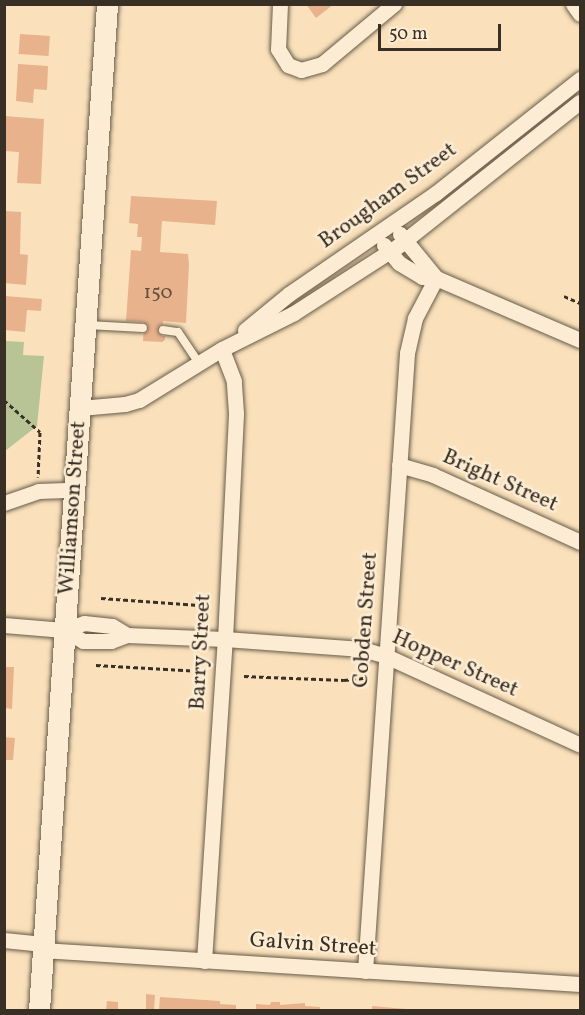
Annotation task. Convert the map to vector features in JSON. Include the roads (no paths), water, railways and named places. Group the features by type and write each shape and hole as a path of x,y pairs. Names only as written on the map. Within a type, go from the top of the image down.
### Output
{"street":[{"name":"Williamson Street","path":"39,1011 106,4"},
{"path":"280,4 278,49 283,60 294,68 307,69 322,64 394,4"},
{"path":"573,4 580,14"},
{"name":"Brougham Street","path":"222,349 289,294 436,193 580,79"},
{"name":"Brougham Street","path":"80,408 125,404 139,400 222,349 294,312 389,252 580,102"},
{"path":"392,223 436,278"},
{"path":"376,234 403,266 422,277 436,278 580,340"},
{"name":"Cobden Street","path":"365,971 409,337 436,278"},
{"name":"Barry Street","path":"204,960 227,606 236,413 234,381 222,349"},
{"name":"Bright Street","path":"399,465 433,475 580,542"},
{"path":"4,503 38,491 74,490"},
{"name":"Hopper Street","path":"4,625 64,630 83,641 111,641 127,635 352,648 386,656 580,745"},
{"name":"Galvin Street","path":"4,940 43,947 204,960 580,984"}],"lane":[{"path":"86,325 143,328"},
{"path":"163,330 178,332 199,363"}]}
